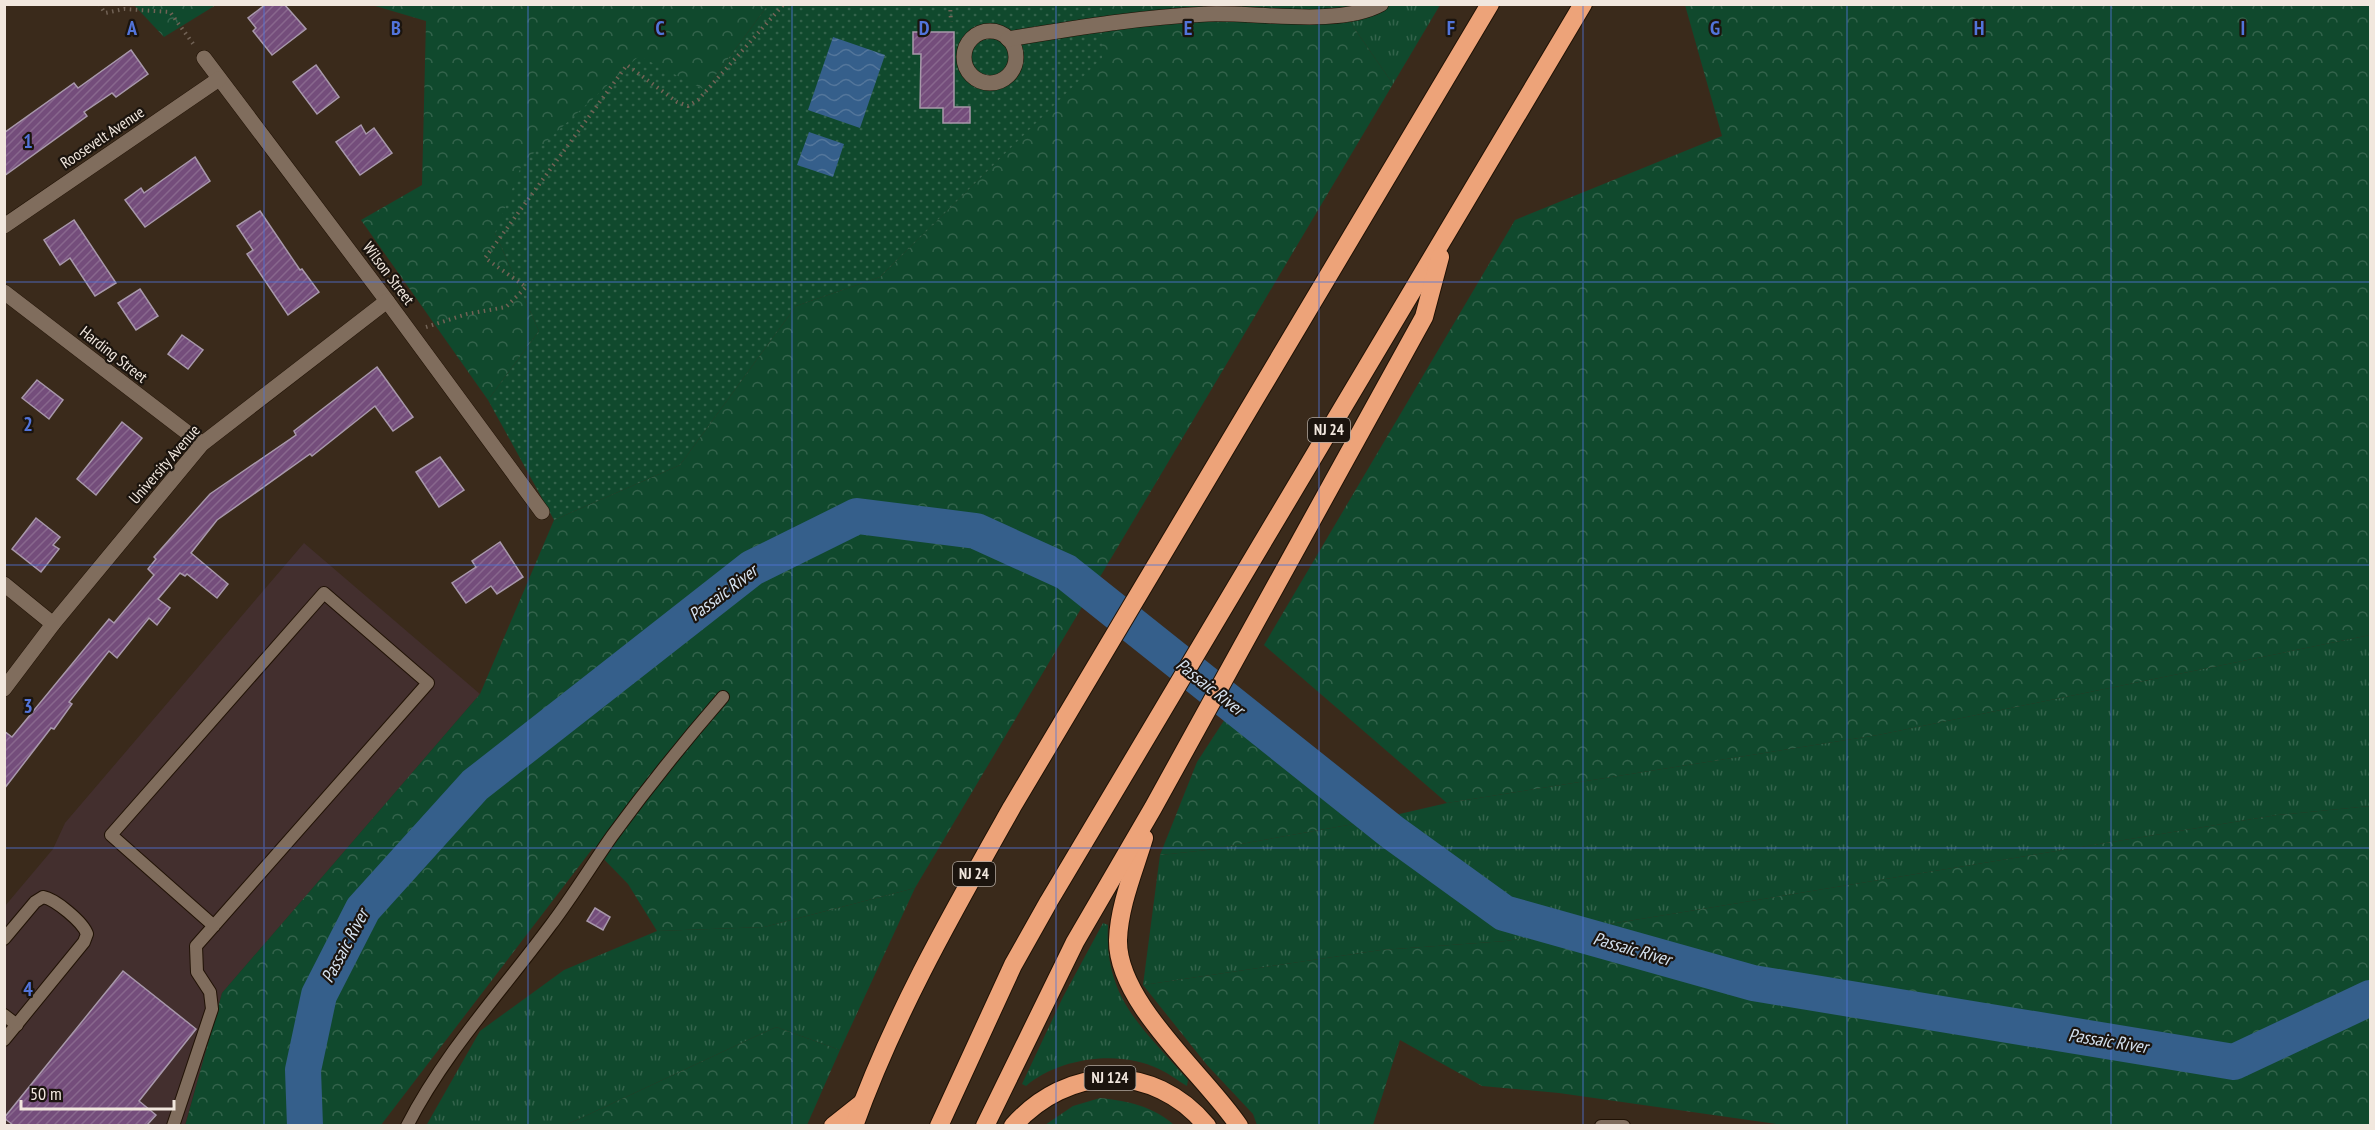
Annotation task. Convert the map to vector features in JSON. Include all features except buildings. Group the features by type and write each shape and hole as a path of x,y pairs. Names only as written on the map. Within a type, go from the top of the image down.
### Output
{"highway":[{"name":"NJ 24","path":"854,1125 907,1003 957,904 1490,4"},
{"name":"NJ 24","path":"939,1125 1013,964 1583,4"},
{"path":"986,1125 1075,942 1153,808 1242,642 1424,317 1445,235"},
{"path":"1153,808 1122,909 1118,943 1120,964 1126,980 1150,1017 1239,1125"},
{"name":"NJ 124","path":"1013,1125 1024,1113 1056,1092 1084,1082 1116,1078 1162,1089 1191,1108 1207,1125"},
{"path":"833,1125 862,1103"}],"street":[{"path":"1008,39 1125,19 1211,14 1350,15 1381,4"},
{"name":"Wilson Street","path":"199,52 387,301 542,512"},
{"name":"Roosevelt Avenue","path":"4,226 219,79"},
{"name":"Harding Street","path":"4,292 201,444"},
{"name":"University Avenue","path":"4,689 53,624 201,444 387,301"},
{"path":"4,584 53,624"}],"lane":[{"path":"173,1125 212,1009 210,992 197,972 196,946 214,926 428,683 324,593 111,835 214,926"},
{"path":"407,1125 425,1092 478,1016 550,925 614,834 684,742 723,697"},
{"path":"4,939 35,902 43,897 83,927 87,934 84,942 4,1040"},
{"path":"4,1015 17,1025"},
{"path":"1601,1125 1624,1125"}],"path":[{"path":"99,4 105,13 124,9 170,12 199,52"},
{"path":"413,337 429,325 467,314 506,307 526,287 485,258 627,65 677,102 688,106 698,100 784,4"},
{"path":"950,4 951,22"}],"shaded area":[{"path":"304,543 480,694 222,993 185,1125 5,1126 5,906 53,849 65,823"}],"green space":[{"path":"134,5 216,5 164,37"},
{"path":"372,5 768,5 705,90 495,233 539,331 488,400 361,220 422,185 426,21"},
{"path":"768,5 1102,5 1102,58 880,277 796,306 680,465 554,520 488,400 539,331 495,233 522,164 639,56 705,90"},
{"path":"1102,5 1349,5 1352,25 1393,84 915,888 764,927 657,931 628,884 593,848 381,1125 185,1126 222,993 480,694 554,520 680,465 796,306 880,277 1101,58"},
{"path":"1349,5 1440,5 1393,84 1352,25"},
{"path":"1685,5 2370,5 2370,635 1878,735 1447,803 1264,645 1515,220 1722,136"},
{"path":"2370,635 2370,806 2277,815 1506,941 1381,950 1143,985 1160,855 1207,850 1365,822 1447,803 1878,735"},
{"path":"1225,719 1365,822 1207,850 1160,855 1197,762"},
{"path":"2370,806 2370,1125 1784,1125 1559,1093 1482,1086 1400,1040 1373,1125 1257,1125 1253,1114 1207,1065 1143,985 1381,950 1506,941 2277,815"},
{"path":"915,888 840,1050 776,1027 566,1125 426,1126 480,1031 564,970 657,931 764,927"},
{"path":"1103,923 1108,925 1108,951 1112,973 1120,993 1142,1028 1188,1080 1187,1086 1143,1063 1108,1058 1072,1063 1039,1076 1026,1086 1022,1084 1063,997"},
{"path":"776,1027 840,1050 807,1125 566,1125"},
{"path":"1100,1098 1148,1109 1174,1125 1045,1125 1073,1106"}],"water":[{"path":"833,37 885,55 860,128 808,110"},
{"path":"809,132 844,144 833,177 797,165"}],"waterway":[{"name":"Passaic River","path":"305,1126 303,1070 319,995 363,909 475,785 752,568 857,516 976,531 1066,572 1392,832 1504,913 1753,983 2234,1062 2370,998"}]}
